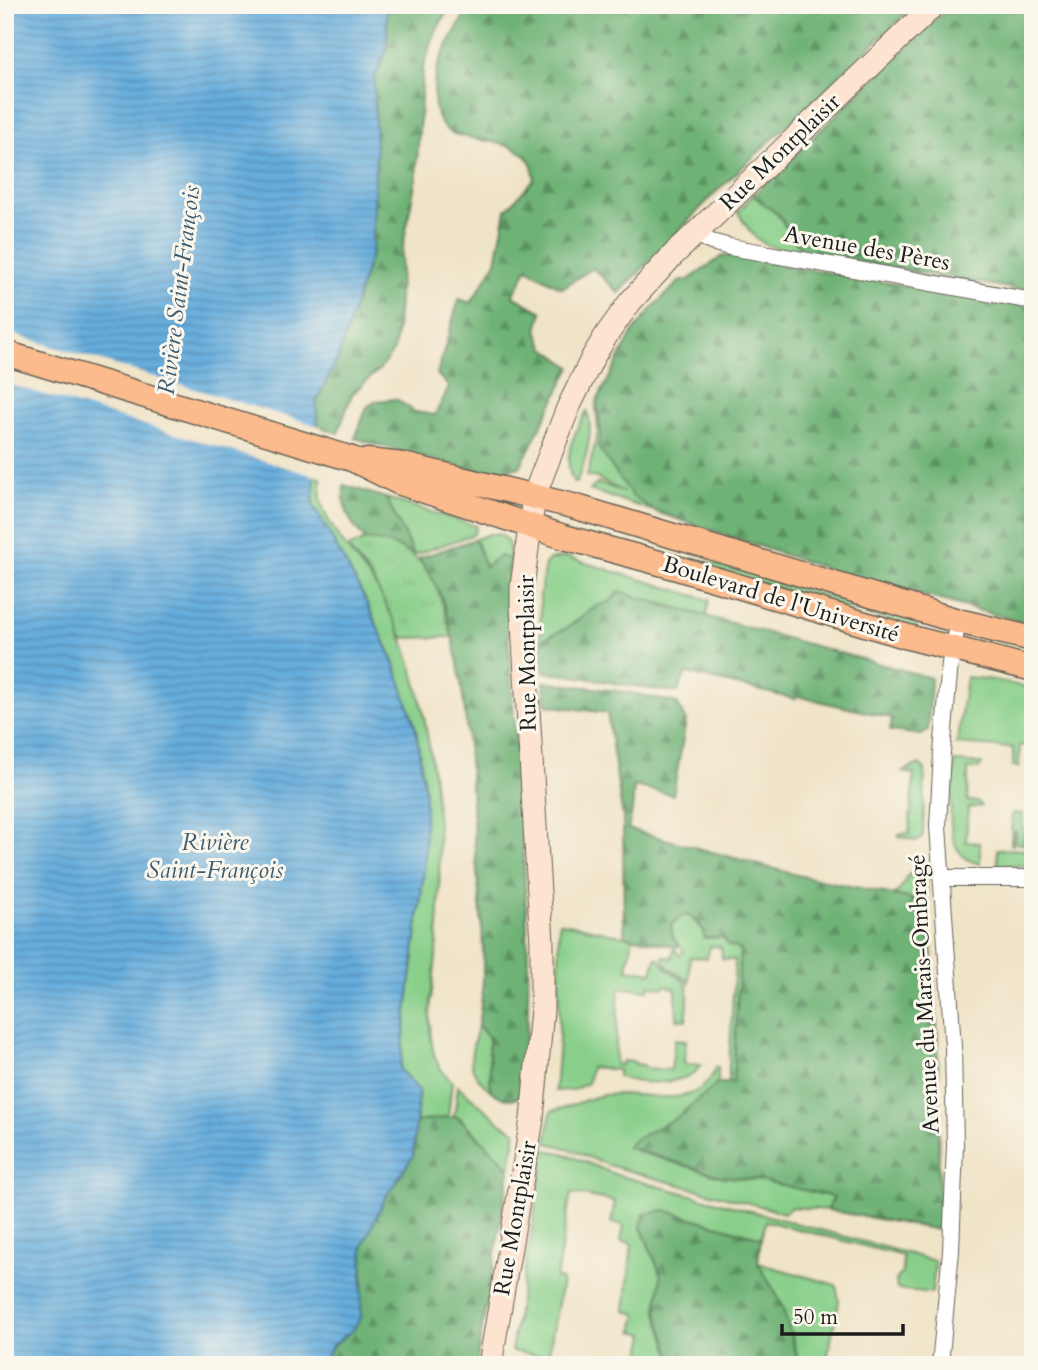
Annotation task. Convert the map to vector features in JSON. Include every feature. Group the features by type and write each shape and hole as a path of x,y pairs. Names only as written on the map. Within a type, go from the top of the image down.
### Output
{"main road":[{"path":"5,354 352,459"},
{"name":"Boulevard de l'Université","path":"352,459 403,465 577,507 958,621 1033,639"},
{"name":"Boulevard de l'Université","path":"352,459 398,482 530,525 952,649 1033,669"}],"street":[{"name":"Rue Montplaisir","path":"490,1365 528,1143 541,1030 542,943 522,608 522,587 534,496 568,408 597,350 630,302 696,233 934,5"},
{"name":"Avenue des Pères","path":"696,233 711,242 730,247 1033,300"},
{"name":"Avenue du Marais-Ombragé","path":"940,1365 951,1251 955,1145 953,1047 938,826 952,649 958,621"},
{"path":"942,878 1033,878"}],"green space":[{"path":"387,5 451,5 436,31 423,68 416,178 402,251 394,350 379,370 352,394 338,433 318,426 316,402 338,358 372,251 376,155 374,79 387,48"},
{"path":"470,5 564,5 574,10 577,5 915,5 716,192 619,293 593,268 562,288 527,269 513,296 542,312 537,330 545,348 571,367 520,467 499,473 487,473 412,455 355,438 367,407 376,401 396,399 415,412 435,415 449,387 437,374 459,299 471,303 496,262 506,210 534,179 532,165 526,156 516,149 452,133 440,122 437,114 434,86 437,69 447,45"},
{"path":"951,5 1004,5 1033,13 1033,292 804,253 777,214 753,195"},
{"path":"753,195 777,214 804,253 764,243 751,233 738,212"},
{"path":"724,255 1033,307 1033,625 833,571 657,512 632,496 598,447 601,434 597,401 633,332 654,306 680,281 688,280"},
{"path":"596,407 601,434 632,495 657,512 590,490 598,483 624,492 597,478 587,476 598,432"},
{"path":"587,411 590,428 588,447 574,483 570,474 569,455 574,437"},
{"path":"314,476 321,478 321,500 331,526 379,590 396,623 412,667 423,712 434,780 439,862 438,925 430,1033 436,1061 452,1081 448,1117 416,1122 418,1090 400,1070 425,862 425,793 416,729 394,662 363,595 313,504"},
{"path":"344,485 386,498 414,555 376,541 365,540 348,515 344,501"},
{"path":"386,498 476,526 474,534 414,555"},
{"path":"489,534 502,535 508,543 511,560 500,556 485,567 475,539"},
{"path":"475,539 485,567 500,556 511,560 508,630 524,864 528,1011 519,1098 511,1099 491,1091 488,1037 478,1025 483,982 482,937 466,726 458,665 442,599 419,558"},
{"path":"365,540 386,543 417,558 435,584 452,637 403,638 372,578 348,548"},
{"path":"566,557 709,600 706,616 619,592 610,602 597,606 567,628 541,640 540,595 545,564 549,560"},
{"path":"701,560 918,621 916,629 699,565"},
{"path":"619,592 931,678 928,731 921,735 890,731 892,718 797,696 795,699 686,673 678,692 543,672 541,640 567,628 597,606 610,602"},
{"path":"966,677 1033,689 1033,746 1020,745 1019,767 1013,766 1013,748 957,744"},
{"path":"544,682 627,692 677,703 686,721 673,795 634,786 628,829 797,875 928,902 938,1040 939,1230 827,1210 834,1197 760,1180 720,1176 627,1147 634,1140 676,1118 718,1083 733,1083 740,950 728,945 723,938 704,938 702,928 689,915 682,916 671,925 673,937 680,947 624,936 623,818 607,713 546,705"},
{"path":"955,762 982,764 979,769 968,769 968,801 978,802 981,806 968,808 966,842 980,843 980,864 966,859 953,837 951,806"},
{"path":"919,764 925,769 923,835 917,841 898,836 901,833 909,834 914,774 902,772"},
{"path":"1012,813 1023,814 1023,841 1033,841 1033,846 1016,843 1016,831 1011,845"},
{"path":"997,849 1033,850 1033,866 998,865"},
{"path":"925,872 928,902 893,895 901,888 909,874"},
{"path":"689,915 705,932 724,938 728,945 740,949 733,1083 729,1083 729,1066 735,960 722,959 721,947 710,946 707,958 690,957 689,983 664,961 663,956 672,958 674,947 679,955 684,952 673,937 671,925 682,916"},
{"path":"559,922 633,938 627,969 652,973 656,958 660,959 666,968 687,986 686,1020 677,1019 676,989 664,985 663,988 649,985 649,990 619,988 615,1064 621,1065 622,1061 635,1062 645,1068 671,1070 675,1039 686,1040 684,1064 701,1065 695,1072 675,1080 649,1082 618,1076 618,1070 591,1067 588,1083 573,1090 555,1091 559,1040"},
{"path":"478,1025 488,1037 491,1091 476,1075 471,1061"},
{"path":"716,1067 718,1083 676,1118 634,1140 635,1151 720,1176 760,1180 834,1197 827,1210 791,1207 785,1213 612,1166 546,1143 551,1111 604,1095 682,1096 696,1091 708,1082"},
{"path":"458,1086 502,1124 516,1131 510,1168 459,1117 454,1117"},
{"path":"458,1117 510,1168 476,1365 322,1365 333,1345 353,1330 363,1285 363,1246 384,1200 413,1156 416,1122"},
{"path":"545,1150 563,1153 617,1175 935,1261 932,1293 897,1289 896,1280 902,1273 903,1256 766,1221 761,1238 664,1210 641,1227 661,1275 657,1312 674,1365 639,1365 645,1334 633,1331 637,1314 625,1311 632,1244 621,1241 624,1225 611,1223 615,1201 571,1193 556,1278 562,1280 548,1357 511,1351"},
{"path":"664,1210 761,1238 758,1263 781,1302 800,1365 674,1365 657,1312 661,1275 641,1227 644,1214"},
{"path":"758,1263 836,1285 839,1300 827,1359 819,1358 819,1365 800,1365 792,1335"}],"water":[{"name":"Rivière Saint-François","path":"5,5 387,5 387,48 374,79 376,155 372,251 338,358 316,402 318,426 313,504 363,595 394,662 416,729 425,793 425,862 400,1070 419,1090 413,1156 384,1200 363,1246 361,1317 353,1330 333,1345 322,1365 5,1365"}],"pier":[{"path":"5,332 322,427 318,477 5,383"}]}
